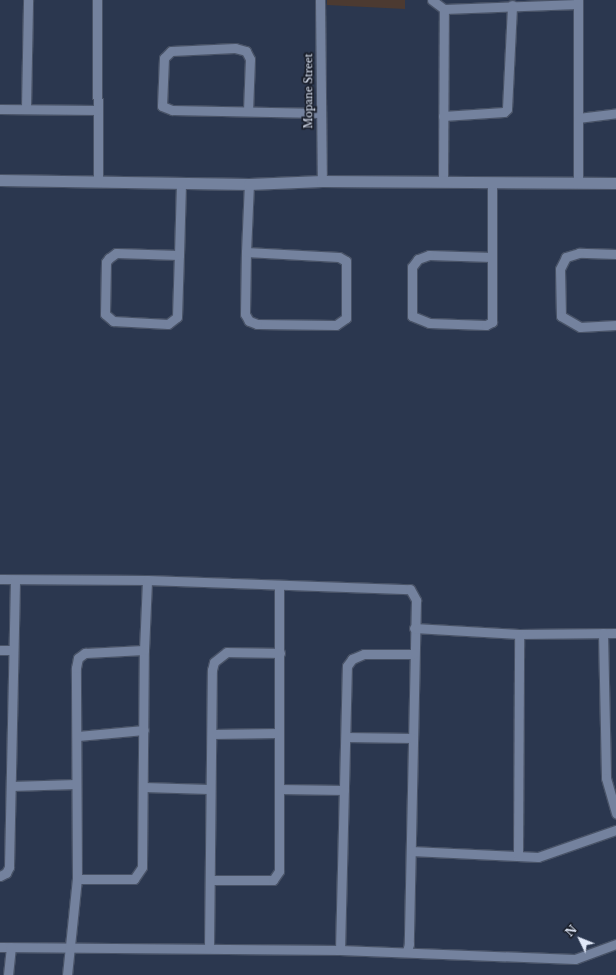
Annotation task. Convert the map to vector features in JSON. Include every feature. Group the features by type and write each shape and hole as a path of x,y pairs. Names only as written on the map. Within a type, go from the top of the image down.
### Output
{"street":[{"path":"26,108 28,0"},
{"path":"97,0 98,180"},
{"name":"Mopane Street","path":"320,0 320,112 322,181"},
{"path":"432,0 444,9 578,2 578,182"},
{"path":"443,116 504,112 507,109 512,5"},
{"path":"443,182 444,9"},
{"path":"248,111 250,59 246,51 235,48 171,51 164,58 162,106 185,112 320,112"},
{"path":"0,109 26,108 97,110"},
{"path":"578,118 616,113"},
{"path":"0,180 98,180 249,184 322,181 492,184 578,182 616,183"},
{"path":"179,254 116,253 109,258 106,262 105,314 114,321 173,322 177,318 179,254 181,182"},
{"path":"246,252 339,256 346,261 346,318 336,325 256,324 249,321 245,314 246,252 249,184"},
{"path":"492,184 492,257 492,322 486,325 429,323 412,316 412,267 418,259 429,255 492,257"},
{"path":"616,254 579,253 566,257 560,269 561,316 580,327 616,325"},
{"path":"0,579 147,580 410,590 416,600 413,654 409,944 407,951"},
{"path":"0,876 6,873 9,867 11,786 11,650 15,580"},
{"path":"77,879 134,879 139,875 142,867 144,786 144,650 147,580"},
{"path":"211,880 273,880 279,872 279,586"},
{"path":"414,628 519,634 616,633"},
{"path":"603,633 606,778 616,814"},
{"path":"518,856 519,634"},
{"path":"0,650 11,650"},
{"path":"68,975 72,946 77,879 76,784 78,736 76,668 78,658 85,653 144,650"},
{"path":"209,948 211,880 209,790 214,662 227,652 280,653"},
{"path":"340,950 347,666 352,659 364,654 413,654"},
{"path":"78,736 144,730"},
{"path":"212,734 278,734"},
{"path":"346,737 413,738"},
{"path":"11,786 76,784"},
{"path":"144,786 209,790"},
{"path":"280,789 344,790"},
{"path":"411,851 538,857 616,830"},
{"path":"0,947 72,946 209,948 340,950 401,953 407,951 575,959 616,944"},
{"path":"8,975 11,947"}],"shaded area":[{"path":"327,0 405,0 405,9 327,5"}]}
